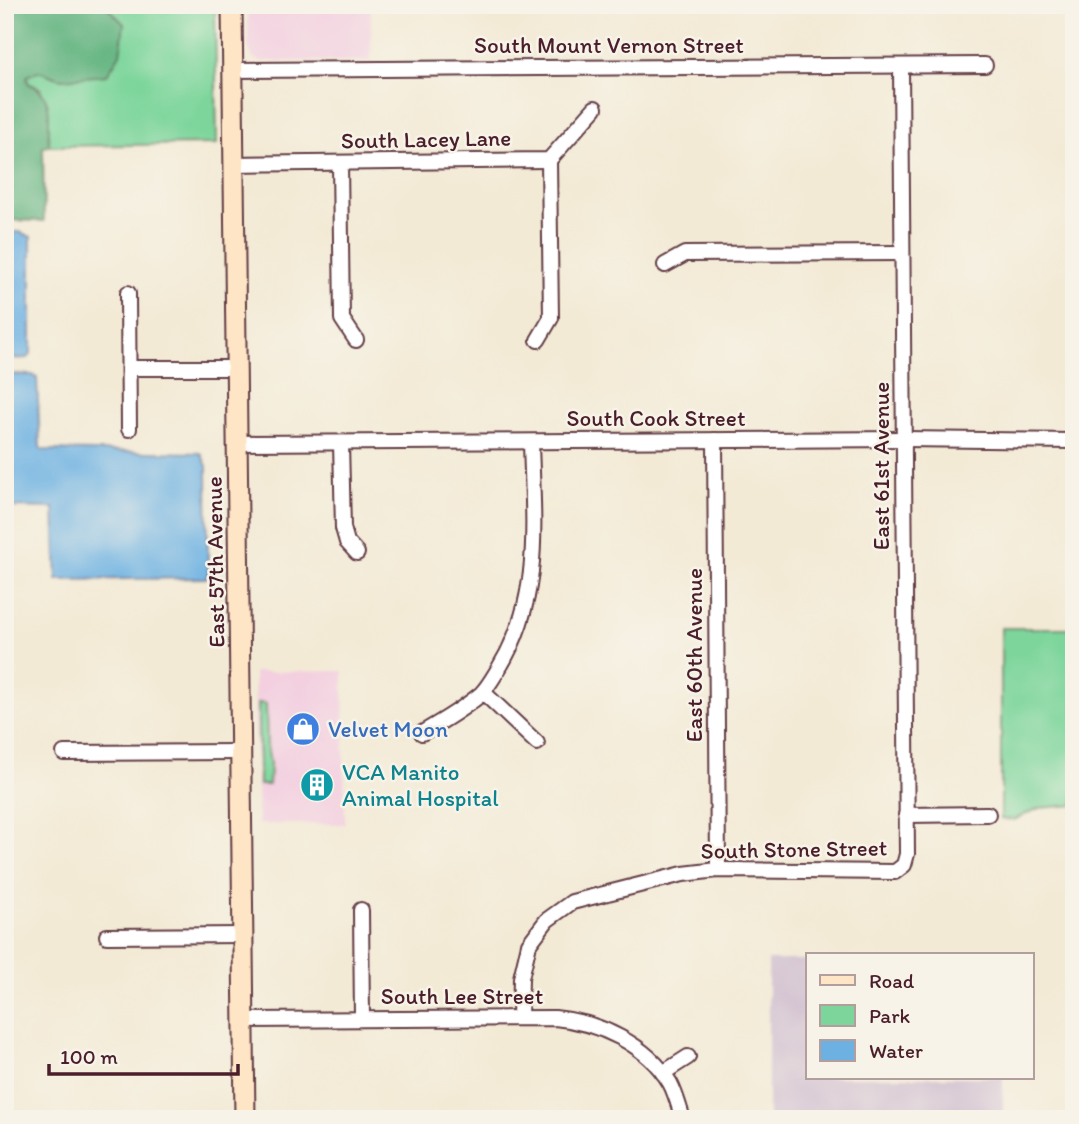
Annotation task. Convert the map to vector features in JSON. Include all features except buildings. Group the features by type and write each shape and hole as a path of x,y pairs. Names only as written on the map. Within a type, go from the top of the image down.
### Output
{"main road":[{"name":"East 57th Avenue","path":"232,5 245,1119"}],"street":[{"name":"South Mount Vernon Street","path":"233,70 985,65"},
{"name":"East 61st Avenue","path":"901,66 906,815 904,865"},
{"path":"538,340 551,318 549,160 595,108"},
{"name":"South Lacey Lane","path":"234,164 549,160"},
{"path":"340,163 342,319 356,340"},
{"path":"665,265 685,254 902,253"},
{"path":"128,293 129,429"},
{"path":"129,368 237,368"},
{"name":"South Cook Street","path":"238,443 904,439 1074,442"},
{"name":"East 60th Avenue","path":"715,440 718,870"},
{"path":"422,733 449,718 483,692 509,653 523,618 529,597 533,547 531,442"},
{"path":"341,443 343,528 347,542 357,553"},
{"path":"483,692 537,743"},
{"path":"64,753 241,752"},
{"path":"906,815 988,814"},
{"name":"South Stone Street","path":"520,1018 521,978 529,944 547,920 572,902 683,874 718,870 895,872 904,865"},
{"path":"361,910 362,1019"},
{"path":"107,936 243,935"},
{"name":"South Lee Street","path":"244,1020 569,1020 598,1027 627,1042 663,1073 683,1119"},
{"path":"663,1073 688,1056"}],"shaded area":[{"path":"248,5 371,5 371,61 259,61 253,58 248,47"},
{"path":"343,671 345,824 258,824 254,672"},
{"path":"768,960 806,960 806,1078 1003,1078 1003,1119 768,1119"}],"green space":[{"path":"5,5 109,5 108,8 124,24 120,54 107,75 61,79 38,71 27,76 28,83 43,95 49,110 49,146 43,147 44,221 5,220"},
{"path":"109,5 215,5 217,144 49,146 49,112 40,88 28,83 27,76 38,71 61,79 107,74 124,24 108,8"},
{"path":"1001,628 1074,628 1074,805 1039,808 1014,820 1001,819"},
{"path":"258,703 266,704 269,785 259,785"}],"water":[{"path":"5,232 20,232 31,237 31,354 28,358 5,359"},
{"path":"5,374 33,375 37,378 42,450 201,453 207,466 206,578 57,580 54,508 5,507"}],"place":[{"name":"Velvet Moon","path":"303,729"},
{"name":"VCA Manito Animal Hospital","path":"317,785"}]}
